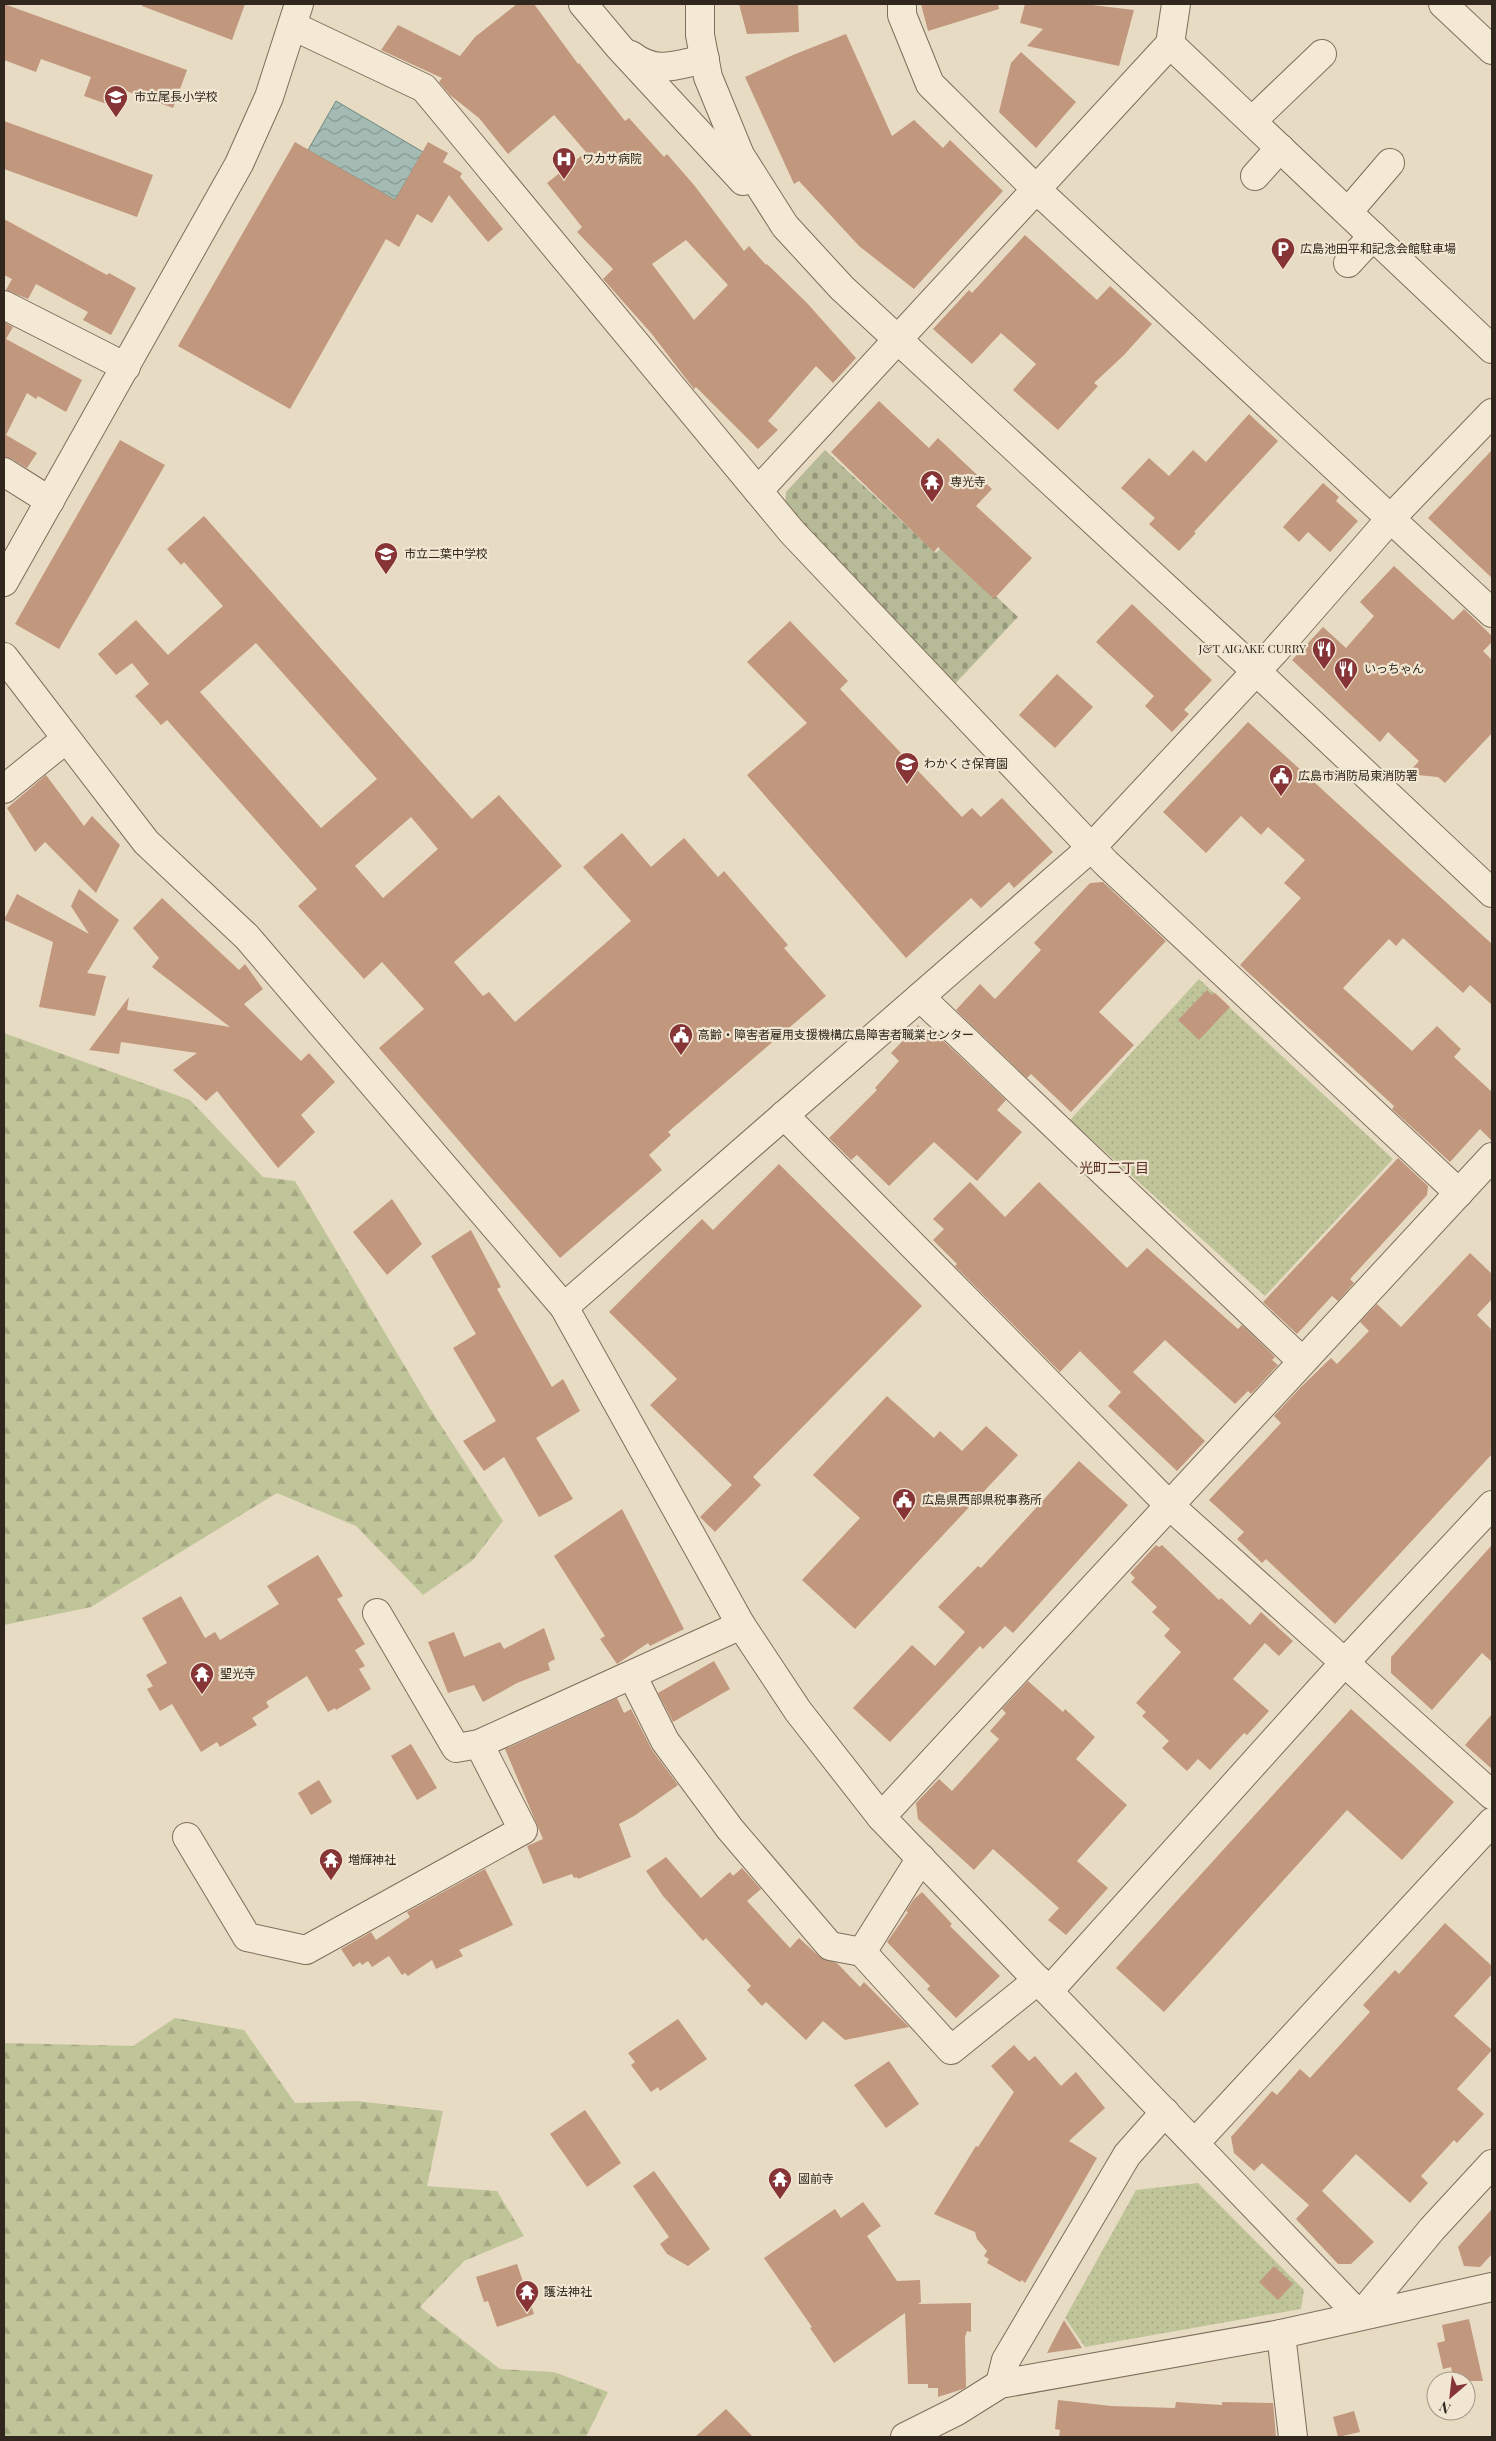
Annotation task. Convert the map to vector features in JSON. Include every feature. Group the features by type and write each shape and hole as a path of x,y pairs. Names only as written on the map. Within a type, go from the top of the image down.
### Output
{"street":[{"path":"583,4 620,47 842,288 1256,671 1492,894"},
{"path":"700,4 700,36 708,77 740,155 785,226"},
{"path":"902,4 902,15 930,84 1037,190 1492,613"},
{"path":"758,491 1170,44 1176,4"},
{"path":"1443,4 1492,50"},
{"path":"4,582 239,164 269,97 296,15 424,88 792,532 1092,847 1459,1193"},
{"path":"1170,44 1492,349"},
{"path":"620,47 642,63 654,68 705,59"},
{"path":"1252,121 1322,54"},
{"path":"1255,176 1280,148"},
{"path":"1348,212 1390,163"},
{"path":"1348,263 1373,236"},
{"path":"4,306 126,367"},
{"path":"564,1307 1092,847 1256,671 1391,518 1492,413"},
{"path":"4,472 50,501"},
{"path":"4,657 146,842 247,937 564,1307 741,1625 798,1711 881,1817 1360,2316"},
{"path":"4,789 66,739"},
{"path":"920,996 1302,1361"},
{"path":"784,1115 1169,1504 1492,1795"},
{"path":"881,1817 1492,1157"},
{"path":"632,1674 665,1741 730,1830 830,1946 862,1952 951,2050 1044,1986 1492,1505"},
{"path":"377,1613 456,1748 479,1744 741,1625"},
{"path":"186,1837 247,1937 306,1950 523,1830 479,1744"},
{"path":"1195,2143 1492,1822"},
{"path":"862,1952 921,1858"},
{"path":"1000,2384 1006,2360 1127,2155 1165,2112"},
{"path":"1360,2316 1432,2229 1492,2164"},
{"path":"904,2437 957,2424 1000,2384 1281,2334 1492,2286"},
{"path":"1281,2334 1293,2437"}],"green space":[{"path":"825,450 936,553 943,546 1018,617 953,686 785,508 786,492"},
{"path":"1199,979 1393,1159 1265,1296 1070,1120"},
{"path":"4,1033 190,1100 263,1177 295,1181 429,1407 503,1521 473,1560 423,1595 356,1526 277,1493 91,1607 4,1625"},
{"path":"175,2018 244,2030 295,2103 357,2101 443,2111 427,2186 497,2191 524,2236 464,2261 420,2307 500,2369 554,2372 608,2392 586,2437 4,2437 4,2043 133,2046"},
{"path":"1198,2183 1304,2290 1301,2309 1085,2347 1065,2318 1136,2190"}],"water":[{"path":"336,101 423,152 395,200 308,150"}],"building":[{"path":"4,4 187,70 173,108 121,89 115,107 84,96 91,77 41,59 36,72 4,60"},
{"path":"142,4 245,4 232,40 142,6"},
{"path":"517,4 534,4 578,64 625,121 629,118 664,157 667,154 694,185 744,251 749,246 766,265 807,303 856,358 833,383 816,366 768,421 778,430 758,449 696,387 694,389 651,333 603,279 613,269 577,232 582,227 547,183 586,152 554,115 508,154 479,118 450,95 439,82 442,78 381,50 398,25 460,56 475,37","holes":["686,240 728,285 694,320 652,264"]},
{"path":"739,4 798,4 799,32 747,34"},
{"path":"921,4 998,4 999,9 928,31"},
{"path":"1025,4 1084,4 1134,10 1119,66 1027,46 1043,29 1020,23"},
{"path":"846,34 892,136 914,120 943,148 950,140 1003,191 914,289 859,246 799,181 794,184 745,77"},
{"path":"1021,52 1076,102 1036,148 999,112 1011,63"},
{"path":"4,121 153,175 137,217 4,169"},
{"path":"295,142 395,200 428,142 448,153 443,162 462,173 460,177 503,229 488,242 449,195 432,223 417,214 399,247 386,239 290,409 178,346"},
{"path":"4,219 107,275 109,273 136,288 111,335 83,320 88,312 36,284 28,299 6,290 12,279 4,275"},
{"path":"1025,235 1097,300 1110,286 1152,324 1124,355 1094,383 1098,386 1058,430 1013,390 1036,364 1001,333 972,364 933,329 969,290 972,293"},
{"path":"4,322 13,327 6,339 82,380 66,412 38,396 36,399 27,393 6,435 37,453 27,468 12,459 4,457"},
{"path":"879,401 929,448 938,438 992,489 976,506 1032,558 994,599 938,547 934,552 831,452"},
{"path":"1249,414 1278,441 1194,532 1196,533 1179,551 1149,524 1155,518 1121,488 1149,458 1169,476 1193,450 1206,462"},
{"path":"120,440 165,465 59,649 15,624"},
{"path":"1492,450 1492,578 1428,518"},
{"path":"1323,483 1339,497 1336,501 1358,521 1330,552 1308,532 1299,542 1283,527"},
{"path":"204,516 472,819 499,795 562,866 454,962 483,996 489,992 515,1022 631,921 583,867 622,833 651,867 684,838 718,877 724,871 788,945 784,948 826,996 668,1132 671,1135 649,1155 662,1170 560,1258 379,1048 424,1009 382,962 364,979 298,906 317,889 167,720 161,725 135,696 149,684 132,663 116,675 98,654 136,620 168,655 223,606 184,562 181,565 167,549","holes":["256,643 377,779 321,828 200,692","411,817 438,849 383,898 355,866"]},
{"path":"1394,566 1453,620 1464,609 1492,636 1492,642 1483,651 1492,660 1492,733 1445,783 1438,777 1407,774 1419,761 1388,732 1380,742 1292,660 1323,627 1346,648 1374,616 1360,602"},
{"path":"1132,604 1212,680 1184,710 1189,714 1172,732 1145,706 1154,696 1096,642"},
{"path":"790,621 848,681 840,689 962,817 972,808 981,817 1002,798 1053,852 1014,888 1009,882 981,908 971,898 906,958 747,775 807,723 747,662"},
{"path":"1057,674 1093,707 1055,748 1019,715"},
{"path":"1248,722 1492,944 1492,1005 1470,985 1463,993 1403,938 1396,946 1389,939 1343,988 1412,1051 1437,1026 1461,1049 1454,1057 1492,1092 1492,1141 1480,1129 1450,1162 1392,1109 1394,1106 1240,965 1301,898 1284,883 1305,860 1268,827 1261,835 1241,816 1206,853 1163,812"},
{"path":"46,775 84,826 92,816 120,845 96,893 45,842 35,852 7,808"},
{"path":"1103,882 1166,941 1099,1012 1134,1045 1071,1112 1031,1074 1027,1078 956,1010 980,984 995,999 1041,950 1034,943 1090,883"},
{"path":"79,889 119,920 87,973 106,976 95,1016 39,1007 53,942 4,920 17,894 89,934 71,906"},
{"path":"162,898 239,970 245,964 263,989 244,1004 301,1061 309,1053 335,1082 301,1115 315,1132 278,1168 217,1091 206,1101 173,1070 197,1053 121,1042 119,1054 89,1050 129,997 127,1010 230,1027 152,967 159,958 133,928"},
{"path":"1207,990 1212,995 1215,993 1230,1007 1199,1040 1178,1020"},
{"path":"918,1025 930,1037 934,1032 1006,1100 997,1110 1022,1132 977,1181 934,1142 889,1186 857,1155 851,1160 829,1138 877,1090 875,1088 899,1061 891,1053"},
{"path":"1398,1158 1428,1186 1427,1195 1350,1279 1354,1283 1338,1301 1332,1296 1297,1334 1263,1302"},
{"path":"779,1164 922,1306 753,1477 761,1485 715,1532 700,1517 732,1485 650,1405 677,1379 609,1312 702,1219 713,1230"},
{"path":"970,1182 1005,1217 1039,1182 1127,1268 1147,1248 1238,1329 1242,1325 1275,1357 1272,1360 1278,1365 1251,1394 1248,1391 1235,1404 1165,1340 1133,1372 1205,1441 1177,1471 1108,1406 1121,1392 1080,1351 1060,1372 955,1266 957,1264 933,1240 944,1229 933,1219"},
{"path":"392,1199 422,1244 387,1275 353,1232"},
{"path":"471,1230 501,1287 497,1289 552,1387 563,1379 580,1411 536,1438 573,1499 539,1517 504,1457 484,1471 463,1441 496,1421 453,1348 476,1334 431,1256"},
{"path":"1470,1253 1492,1274 1492,1299 1477,1315 1492,1330 1492,1454 1335,1624 1266,1559 1262,1563 1237,1539 1244,1532 1209,1500 1281,1423 1274,1416 1301,1387 1331,1358 1337,1364 1369,1331 1360,1322 1377,1304 1401,1327"},
{"path":"887,1396 934,1438 940,1431 962,1451 986,1426 1018,1455 855,1629 802,1580 860,1518 813,1475"},
{"path":"1079,1461 1128,1505 1013,1633 1005,1626 983,1649 980,1646 890,1742 853,1708 912,1645 935,1666 965,1632 938,1607 978,1566 981,1568"},
{"path":"622,1509 684,1629 650,1646 648,1643 617,1664 600,1639 605,1636 554,1556"},
{"path":"1156,1545 1159,1547 1162,1545 1219,1600 1221,1598 1250,1625 1261,1612 1293,1641 1279,1656 1265,1643 1233,1679 1269,1711 1247,1735 1244,1733 1210,1770 1198,1759 1187,1771 1162,1748 1169,1741 1142,1716 1146,1712 1136,1703 1181,1652 1164,1636 1170,1629 1152,1612 1157,1607 1131,1582 1135,1578 1130,1573"},
{"path":"1492,1545 1492,1662 1482,1653 1432,1710 1391,1673 1391,1657"},
{"path":"318,1555 343,1596 337,1599 365,1644 355,1650 365,1666 359,1669 371,1689 336,1710 335,1708 328,1712 307,1676 266,1702 269,1707 252,1718 257,1725 220,1747 217,1742 201,1752 172,1704 160,1711 147,1689 153,1686 146,1675 167,1663 142,1618 181,1596 205,1638 215,1632 220,1640 279,1604 267,1586"},
{"path":"544,1628 555,1659 548,1663 550,1670 517,1683 483,1702 474,1685 448,1693 428,1642 454,1632 464,1657 500,1642 504,1649"},
{"path":"714,1661 730,1689 673,1722 658,1693"},
{"path":"1028,1681 1063,1712 1065,1709 1095,1737 1076,1759 1127,1805 1077,1861 1108,1888 1066,1935 1048,1920 1059,1908 993,1849 974,1870 918,1819 916,1803 939,1779 952,1791 999,1739 990,1731 1006,1713 1002,1709"},
{"path":"617,1698 624,1713 631,1709 652,1750 678,1785 634,1816 619,1824 631,1857 578,1879 577,1877 574,1878 572,1874 543,1884 527,1846 543,1839 505,1749"},
{"path":"1351,1709 1454,1802 1402,1860 1347,1810 1164,2012 1116,1968"},
{"path":"1492,1714 1492,1769 1465,1745"},
{"path":"411,1744 437,1788 417,1800 391,1756"},
{"path":"319,1780 332,1802 311,1815 298,1793"},
{"path":"666,1857 701,1898 730,1872 733,1876 742,1868 761,1889 747,1901 790,1948 799,1938 821,1958 837,1963 860,1987 864,1982 909,2027 845,2040 823,2021 806,2040 766,2002 762,2006 747,1990 751,1986 706,1938 703,1941 663,1896 646,1871"},
{"path":"485,1869 513,1925 459,1950 463,1956 436,1969 432,1960 408,1976 405,1973 402,1975 389,1956 372,1967 368,1961 362,1965 360,1962 353,1967 341,1949 371,1932 376,1940 410,1917 407,1912"},
{"path":"922,1892 952,1924 950,1926 1000,1976 956,2018 927,1989 930,1986 887,1942 908,1912 906,1911 914,1899"},
{"path":"1445,1923 1492,1966 1492,1974 1454,2016 1492,2050 1457,2089 1484,2114 1457,2143 1454,2140 1421,2176 1428,2183 1410,2203 1356,2154 1322,2191 1374,2242 1351,2264 1338,2264 1296,2219 1309,2205 1262,2163 1254,2171 1234,2153 1231,2137 1272,2091 1277,2095 1300,2069 1310,2078 1370,2012 1363,2005 1395,1970 1399,1974"},
{"path":"678,2019 707,2059 660,2091 658,2087 651,2092 631,2065 635,2062 628,2053"},
{"path":"1014,2045 1029,2061 1035,2056 1061,2086 1076,2072 1105,2108 1069,2141 1097,2158 1025,2283 987,2263 989,2259 984,2256 987,2251 977,2239 975,2232 934,2214 976,2146 978,2147 1014,2092 991,2066"},
{"path":"889,2061 919,2104 886,2128 854,2085"},
{"path":"585,2110 621,2163 587,2187 550,2134"},
{"path":"654,2171 710,2249 688,2266 667,2254 660,2244 669,2237 633,2186"},
{"path":"863,2202 881,2226 867,2236 897,2281 920,2280 921,2302 918,2304 971,2303 971,2332 967,2331 965,2337 966,2387 963,2389 938,2397 938,2388 928,2388 928,2384 908,2384 905,2313 834,2363 810,2328 812,2327 764,2258 835,2209 841,2218"},
{"path":"1492,2209 1492,2254 1480,2267 1464,2266 1458,2247"},
{"path":"517,2264 534,2314 497,2327 488,2301 484,2302 476,2277"},
{"path":"1274,2266 1293,2284 1278,2300 1259,2282"},
{"path":"1469,2319 1483,2381 1476,2381 1476,2371 1452,2371 1451,2367 1443,2369 1437,2343 1445,2341 1442,2325"},
{"path":"1064,2320 1082,2348 1047,2353"},
{"path":"1058,2400 1111,2406 1175,2408 1176,2402 1222,2405 1222,2402 1273,2403 1276,2437 1059,2437 1060,2430 1055,2429"},
{"path":"726,2409 753,2437 695,2437"},
{"path":"1354,2411 1360,2432 1338,2437 1333,2417"}],"place":[{"name":"市立尾長小学校","path":"116,118"},
{"name":"ワカサ病院","path":"564,180"},
{"name":"広島池田平和記念会館駐車場","path":"1283,270"},
{"name":"専光寺","path":"932,503"},
{"name":"市立二葉中学校","path":"386,575"},
{"name":"J&T AIGAKE CURRY","path":"1324,670"},
{"name":"いっちゃん","path":"1346,690"},
{"name":"わかくさ保育園","path":"907,785"},
{"name":"広島市消防局東消防署","path":"1281,797"},
{"name":"高齢・障害者雇用支援機構広島障害者職業センター","path":"681,1056"},
{"name":"広島県西部県税事務所","path":"904,1521"},
{"name":"聖光寺","path":"202,1695"},
{"name":"増輝神社","path":"331,1881"},
{"name":"國前寺","path":"780,2200"},
{"name":"護法神社","path":"527,2313"}],"district":[{"name":"光町二丁目","path":"1114,1168"}]}
